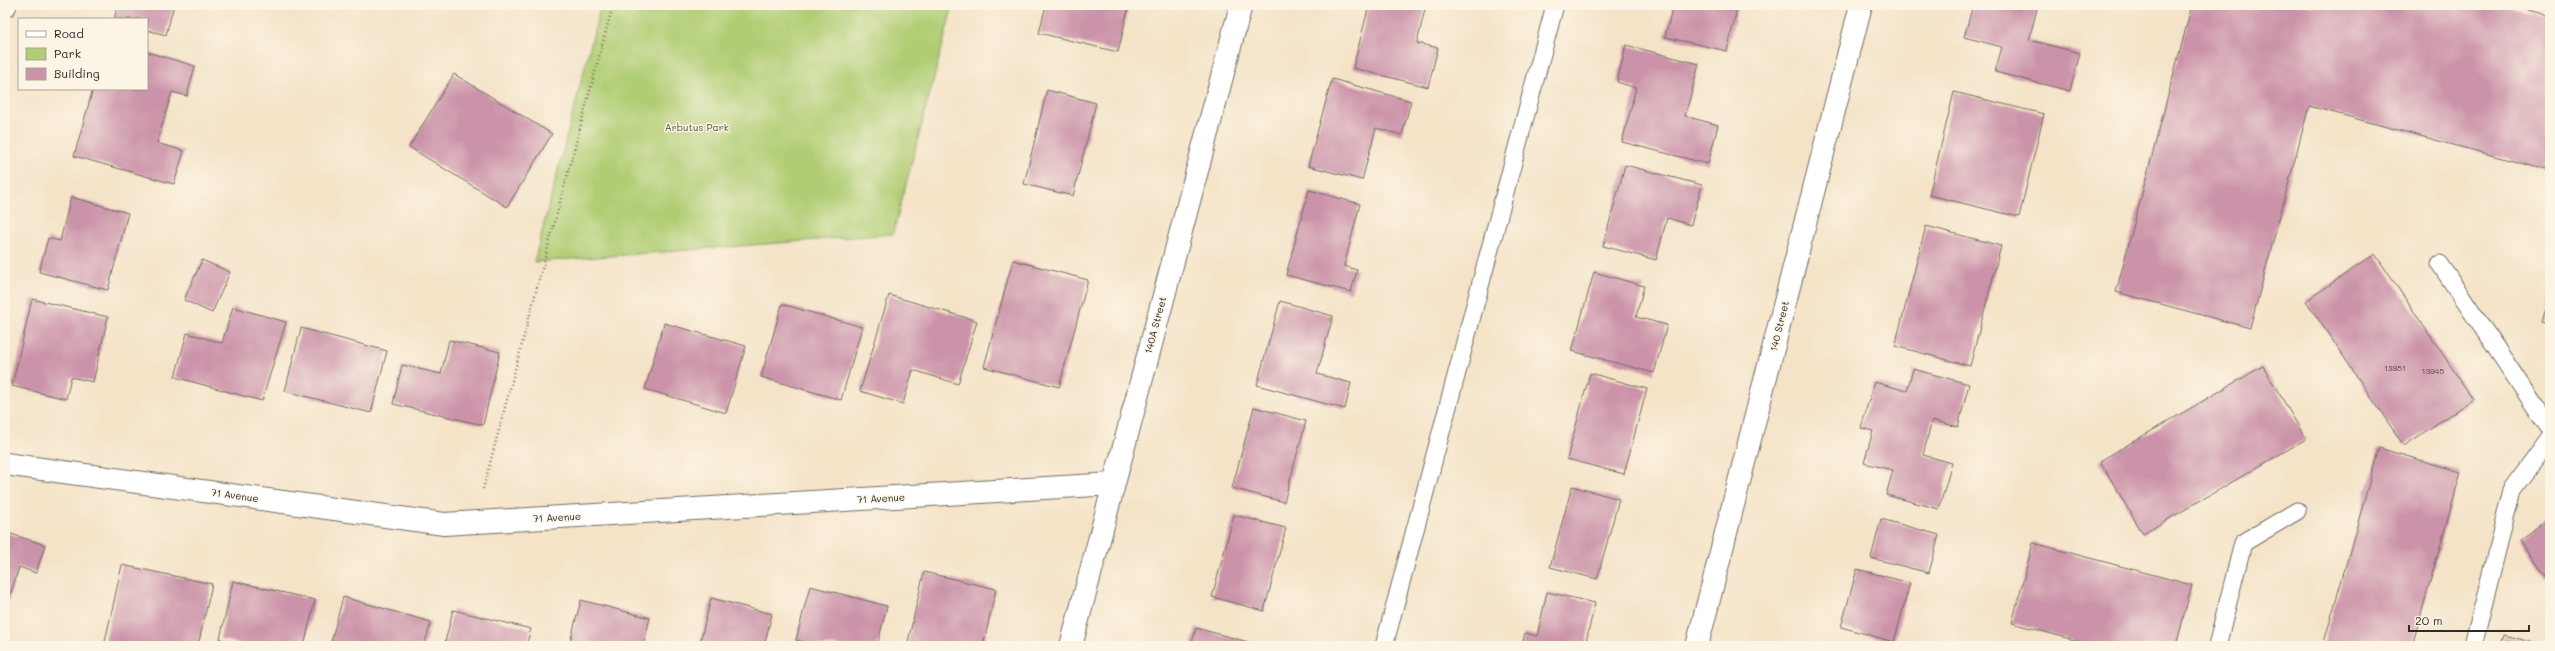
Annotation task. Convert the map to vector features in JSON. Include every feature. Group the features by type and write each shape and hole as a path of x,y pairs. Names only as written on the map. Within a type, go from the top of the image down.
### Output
{"street":[{"name":"140A Street","path":"1071,646 1241,5"},
{"name":"140 Street","path":"1697,646 1861,5"},
{"name":"71 Avenue","path":"5,464 444,524 1113,484"}],"lane":[{"path":"1384,646 1555,5"},
{"path":"2440,264 2550,429"},
{"path":"2472,646 2512,490 2550,438"},
{"path":"2217,646 2243,543 2297,511"}],"path":[{"path":"481,494 613,5"}],"green space":[{"name":"Arbutus Park","path":"601,5 953,5 893,234 534,262"}],"building":[{"path":"118,5 174,5 166,35 148,30 148,18 114,18"},
{"path":"1046,5 1129,5 1118,52 1039,33"},
{"path":"1369,5 1426,5 1417,43 1438,48 1428,87 1353,68"},
{"path":"1673,5 1738,5 1727,51 1665,37"},
{"path":"1973,5 2038,5 2029,40 2080,53 2070,91 1995,72 2002,47 1964,37"},
{"path":"2192,5 2509,5 2550,16 2550,171 2309,106 2250,328 2116,292"},
{"path":"1626,45 1699,64 1685,116 1718,125 1708,164 1622,142 1636,88 1617,82"},
{"path":"148,52 195,66 187,96 172,92 157,143 184,151 174,184 74,156 93,90 148,90"},
{"path":"454,74 552,134 507,207 409,147"},
{"path":"1332,79 1411,101 1402,135 1376,128 1362,180 1308,166"},
{"path":"1047,90 1096,103 1073,196 1024,184"},
{"path":"1954,92 2044,114 2019,217 1929,195"},
{"path":"1625,165 1702,185 1691,225 1667,218 1656,260 1603,246"},
{"path":"1309,190 1360,204 1344,266 1357,270 1351,292 1286,275"},
{"path":"71,197 128,213 108,290 39,272 48,238 60,241"},
{"path":"1926,226 2001,246 1970,366 1895,346"},
{"path":"2375,254 2473,399 2404,446 2306,301"},
{"path":"202,260 230,272 212,313 184,300"},
{"path":"1013,260 1088,280 1059,387 984,367"},
{"path":"1594,272 1644,286 1636,317 1667,325 1654,373 1572,351"},
{"path":"2550,294 2550,324 2542,322"},
{"path":"889,295 977,321 958,384 913,370 903,404 860,391"},
{"path":"32,299 108,317 93,382 71,377 66,399 12,386"},
{"path":"1280,301 1333,316 1317,374 1351,383 1345,409 1257,385"},
{"path":"782,304 862,327 841,400 761,377"},
{"path":"233,307 286,322 262,401 175,377 187,333 222,343"},
{"path":"664,323 746,346 726,413 645,389"},
{"path":"301,328 387,351 371,413 285,391"},
{"path":"449,340 500,352 483,425 393,404 402,365 441,374"},
{"path":"2263,366 2306,439 2143,534 2100,461"},
{"path":"1913,369 1969,384 1958,427 1932,420 1923,455 1952,463 1939,509 1886,495 1893,470 1864,463 1873,431 1861,428 1874,382 1907,391"},
{"path":"1590,373 1647,389 1624,474 1567,459"},
{"path":"1254,407 1306,421 1284,502 1232,488"},
{"path":"2379,448 2461,472 2412,646 2323,646"},
{"path":"1572,486 1619,499 1597,579 1550,567"},
{"path":"1234,515 1286,528 1264,611 1212,597"},
{"path":"2550,518 2550,583 2520,539"},
{"path":"1881,519 1939,535 1929,573 1871,558"},
{"path":"5,532 45,545 36,573 19,567 5,612"},
{"path":"2033,543 2192,585 2176,646 2096,646 2012,623"},
{"path":"122,565 212,584 198,646 104,646"},
{"path":"1857,569 1910,583 1894,642 1841,627"},
{"path":"924,572 996,589 983,646 907,646"},
{"path":"233,581 315,600 304,646 249,646 220,639"},
{"path":"810,586 887,606 877,646 818,646 796,640"},
{"path":"1547,592 1595,603 1585,646 1522,646 1525,633 1537,636"},
{"path":"343,597 431,622 424,646 330,646"},
{"path":"711,598 772,614 764,646 699,646"},
{"path":"581,600 650,618 643,646 569,646"},
{"path":"453,610 531,629 526,646 444,646"},
{"path":"1196,628 1263,646 1191,646"},
{"path":"2503,635 2545,645 2545,646 2500,646"}]}
